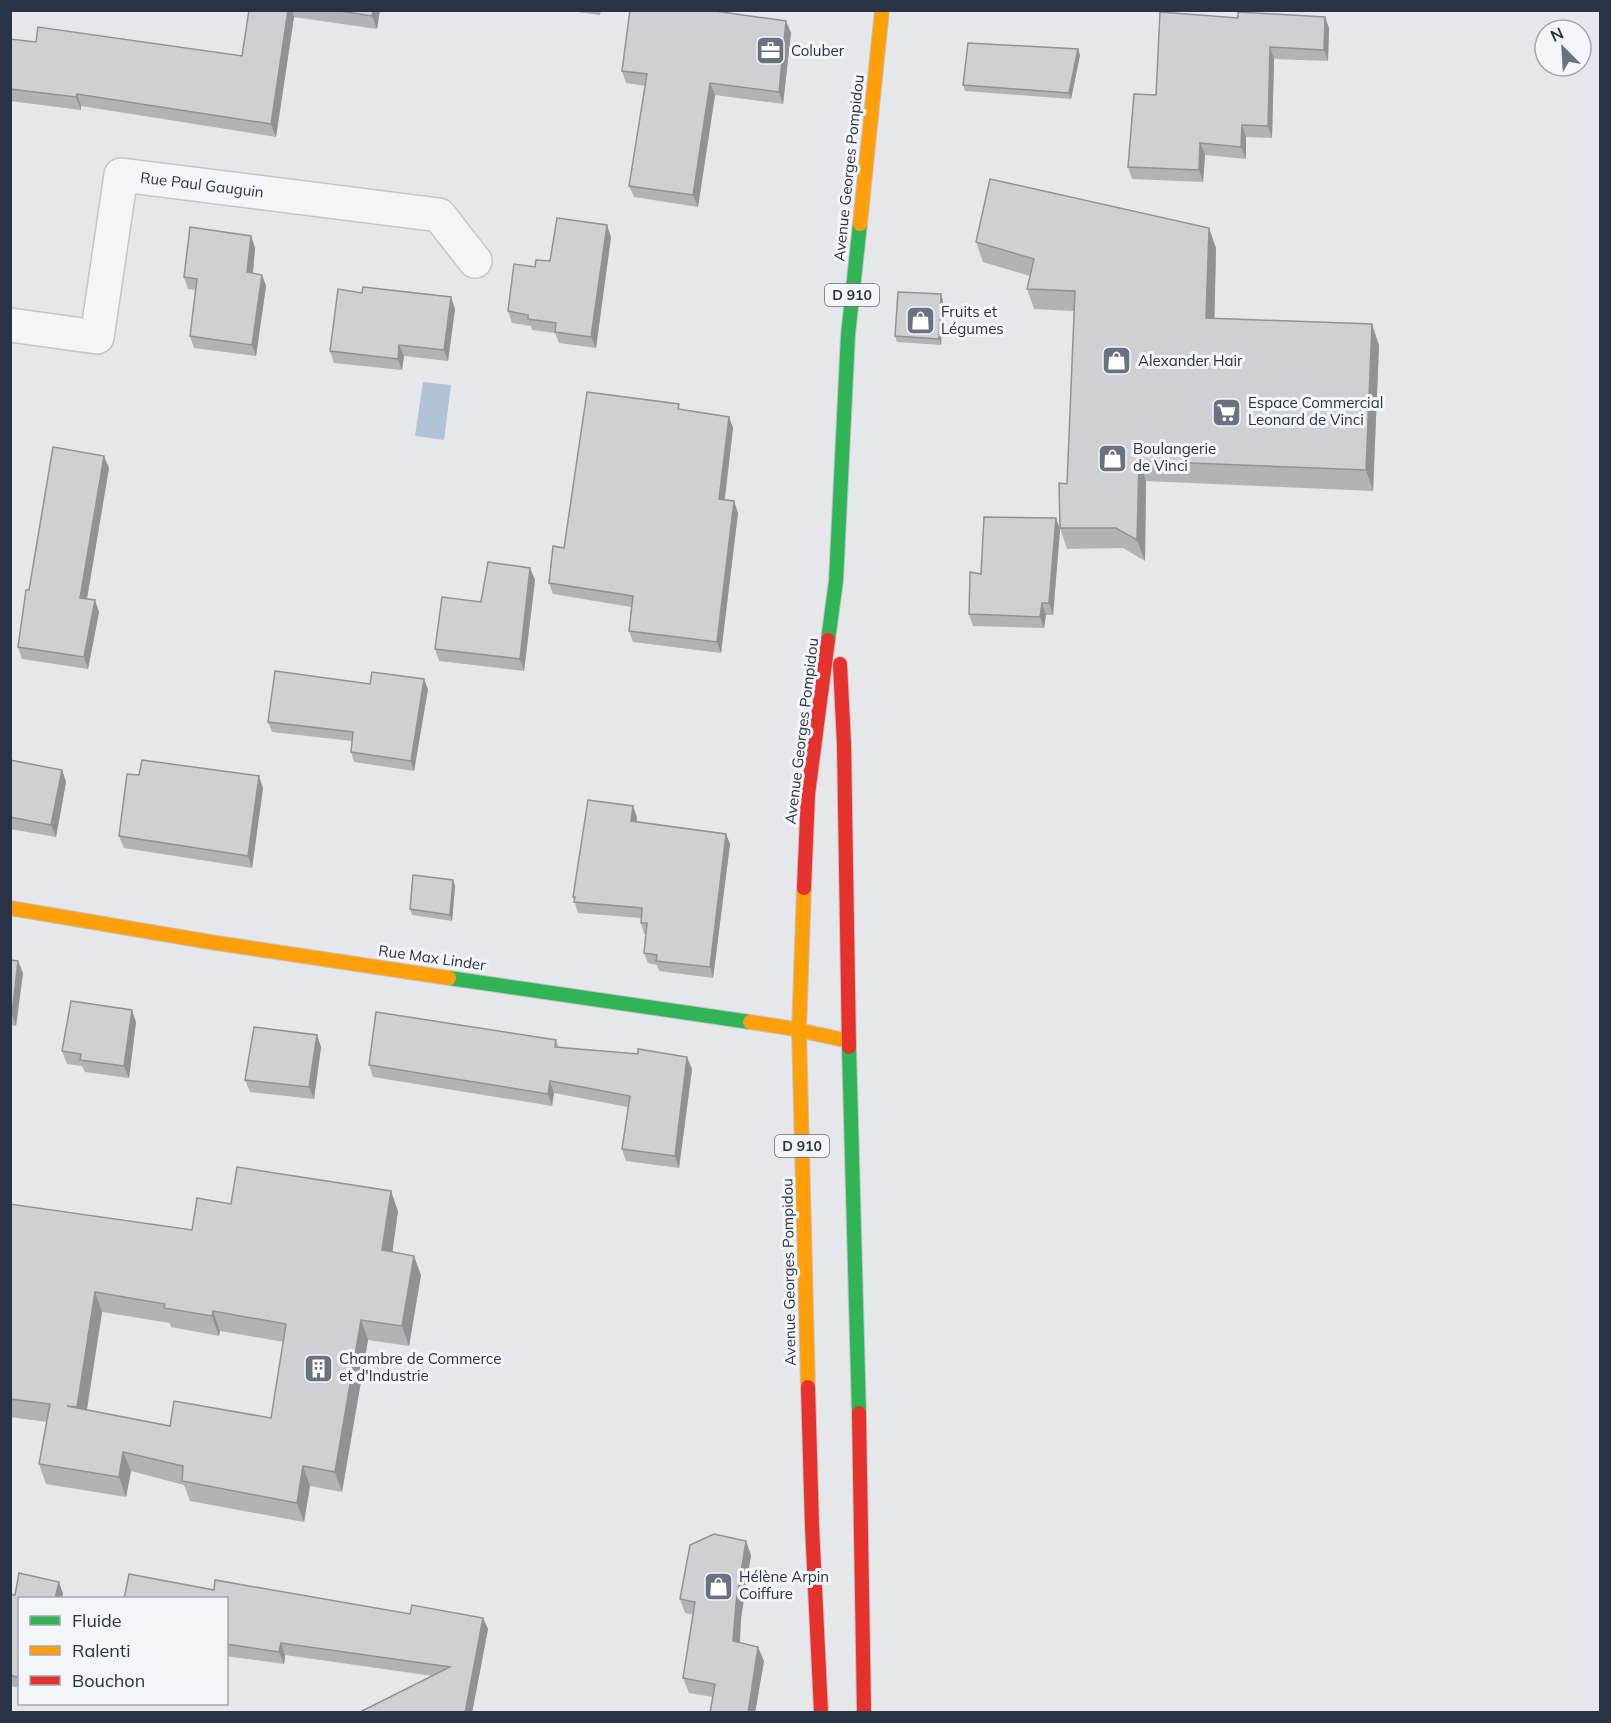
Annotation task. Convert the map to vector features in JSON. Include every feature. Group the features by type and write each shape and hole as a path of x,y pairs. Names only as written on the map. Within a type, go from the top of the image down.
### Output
{"main road":[{"name":"Avenue Georges Pompidou","path":"821,1713 812,1526 799,1030 808,794 836,581 848,335 882,10"},
{"name":"Avenue Georges Pompidou","path":"836,581 844,744 849,1041 858,1312 864,1713"},
{"name":"Rue Max Linder","path":"10,908 210,942 799,1030 849,1041"}],"street":[{"name":"Rue Paul Gauguin","path":"10,325 97,337 121,175 439,215 475,261"}],"water":[{"path":"423,382 451,385 444,440 415,436"}],"building":[{"path":"249,10 288,10 271,124 77,94 76,97 10,89 10,39 36,42 38,27 242,56"},
{"path":"333,10 373,10 372,16"},
{"path":"630,10 708,10 786,21 779,92 710,83 693,195 629,186 647,74 622,71"},
{"path":"1160,12 1238,18 1238,12 1325,17 1324,50 1270,47 1268,126 1242,125 1241,147 1200,143 1199,170 1128,167 1134,94 1156,95"},
{"path":"968,43 1078,49 1069,93 963,85"},
{"path":"990,179 1209,228 1206,318 1372,324 1366,470 1139,461 1137,540 1116,528 1060,528 1059,483 1067,484 1075,291 1027,289 1034,259 976,242"},
{"path":"557,218 607,225 591,337 555,332 556,323 528,319 528,315 508,311 514,264 535,267 536,260 550,261"},
{"path":"190,227 251,236 247,272 262,275 252,345 190,336 197,279 184,277"},
{"path":"363,287 451,297 444,350 399,345 398,359 330,351 338,289 362,293"},
{"name":"Fruits et Légumes","path":"898,292 941,294 939,339 895,336"},
{"path":"587,392 679,404 678,409 729,417 719,499 734,501 717,642 629,631 633,596 549,583 553,546 564,548"},
{"path":"53,447 104,456 80,598 95,600 84,657 18,647 26,590 29,590"},
{"path":"984,517 1056,518 1049,603 1042,603 1040,617 969,614 970,572 981,574"},
{"path":"488,562 530,568 520,659 435,649 442,597 481,602"},
{"path":"275,671 370,684 372,672 424,679 411,761 351,752 353,732 268,722"},
{"path":"10,760 62,770 51,825 10,817"},
{"path":"142,760 259,776 248,856 119,836 127,774 139,775"},
{"path":"588,800 633,806 631,821 726,834 710,967 656,961 657,955 644,953 647,923 641,923 642,908 574,902"},
{"path":"413,875 453,880 450,915 410,909"},
{"path":"10,960 18,961 12,1014 10,1014"},
{"path":"71,1001 132,1010 124,1066 80,1060 81,1054 62,1051"},
{"path":"376,1012 556,1040 555,1047 638,1054 638,1049 687,1057 675,1156 622,1149 630,1096 550,1081 548,1094 369,1065"},
{"path":"254,1027 317,1035 309,1087 245,1080"},
{"path":"237,1167 391,1191 382,1250 414,1256 402,1326 361,1320 335,1472 303,1466 297,1503 182,1481 183,1466 123,1452 119,1477 39,1464 50,1404 10,1399 10,1204 192,1230 197,1198 231,1204","holes":["95,1292 165,1304 164,1308 212,1316 213,1311 286,1324 271,1418 174,1401 170,1426 67,1406 77,1407"]},
{"path":"714,1534 746,1541 736,1603 733,1641 758,1647 748,1713 710,1713 715,1684 683,1678 695,1602 680,1599 690,1545"},
{"path":"19,1573 59,1582 55,1597 18,1597 18,1677 10,1675 10,1594 15,1595"},
{"path":"129,1574 214,1590 215,1580 410,1614 412,1605 483,1618 465,1713 358,1713 450,1667 281,1643 279,1652 228,1644 228,1597 124,1597"}],"traffic: fast":[{"path":"828,640 836,581 848,335 860,224"},
{"path":"449,978 750,1022"},
{"path":"849,1047 859,1413"}],"traffic: slow":[{"path":"860,224 882,10"},
{"path":"804,888 799,1030 808,1387"},
{"path":"10,908 210,942 449,978"},
{"path":"750,1022 849,1041"}],"traffic: jam":[{"path":"804,888 808,794 828,640"},
{"path":"840,664 844,744 849,1047"},
{"path":"808,1387 821,1712"},
{"path":"859,1413 864,1712"}],"place":[{"name":"Coluber","path":"770,51"},
{"name":"Fruits et Légumes","path":"920,321"},
{"name":"Alexander Hair","path":"1117,361"},
{"name":"Espace Commercial Leonard de Vinci","path":"1227,412"},
{"name":"Boulangerie de Vinci","path":"1112,458"},
{"name":"Chambre de Commerce et d'Industrie","path":"318,1368"},
{"name":"Hélène Arpin Coiffure","path":"718,1586"}]}
